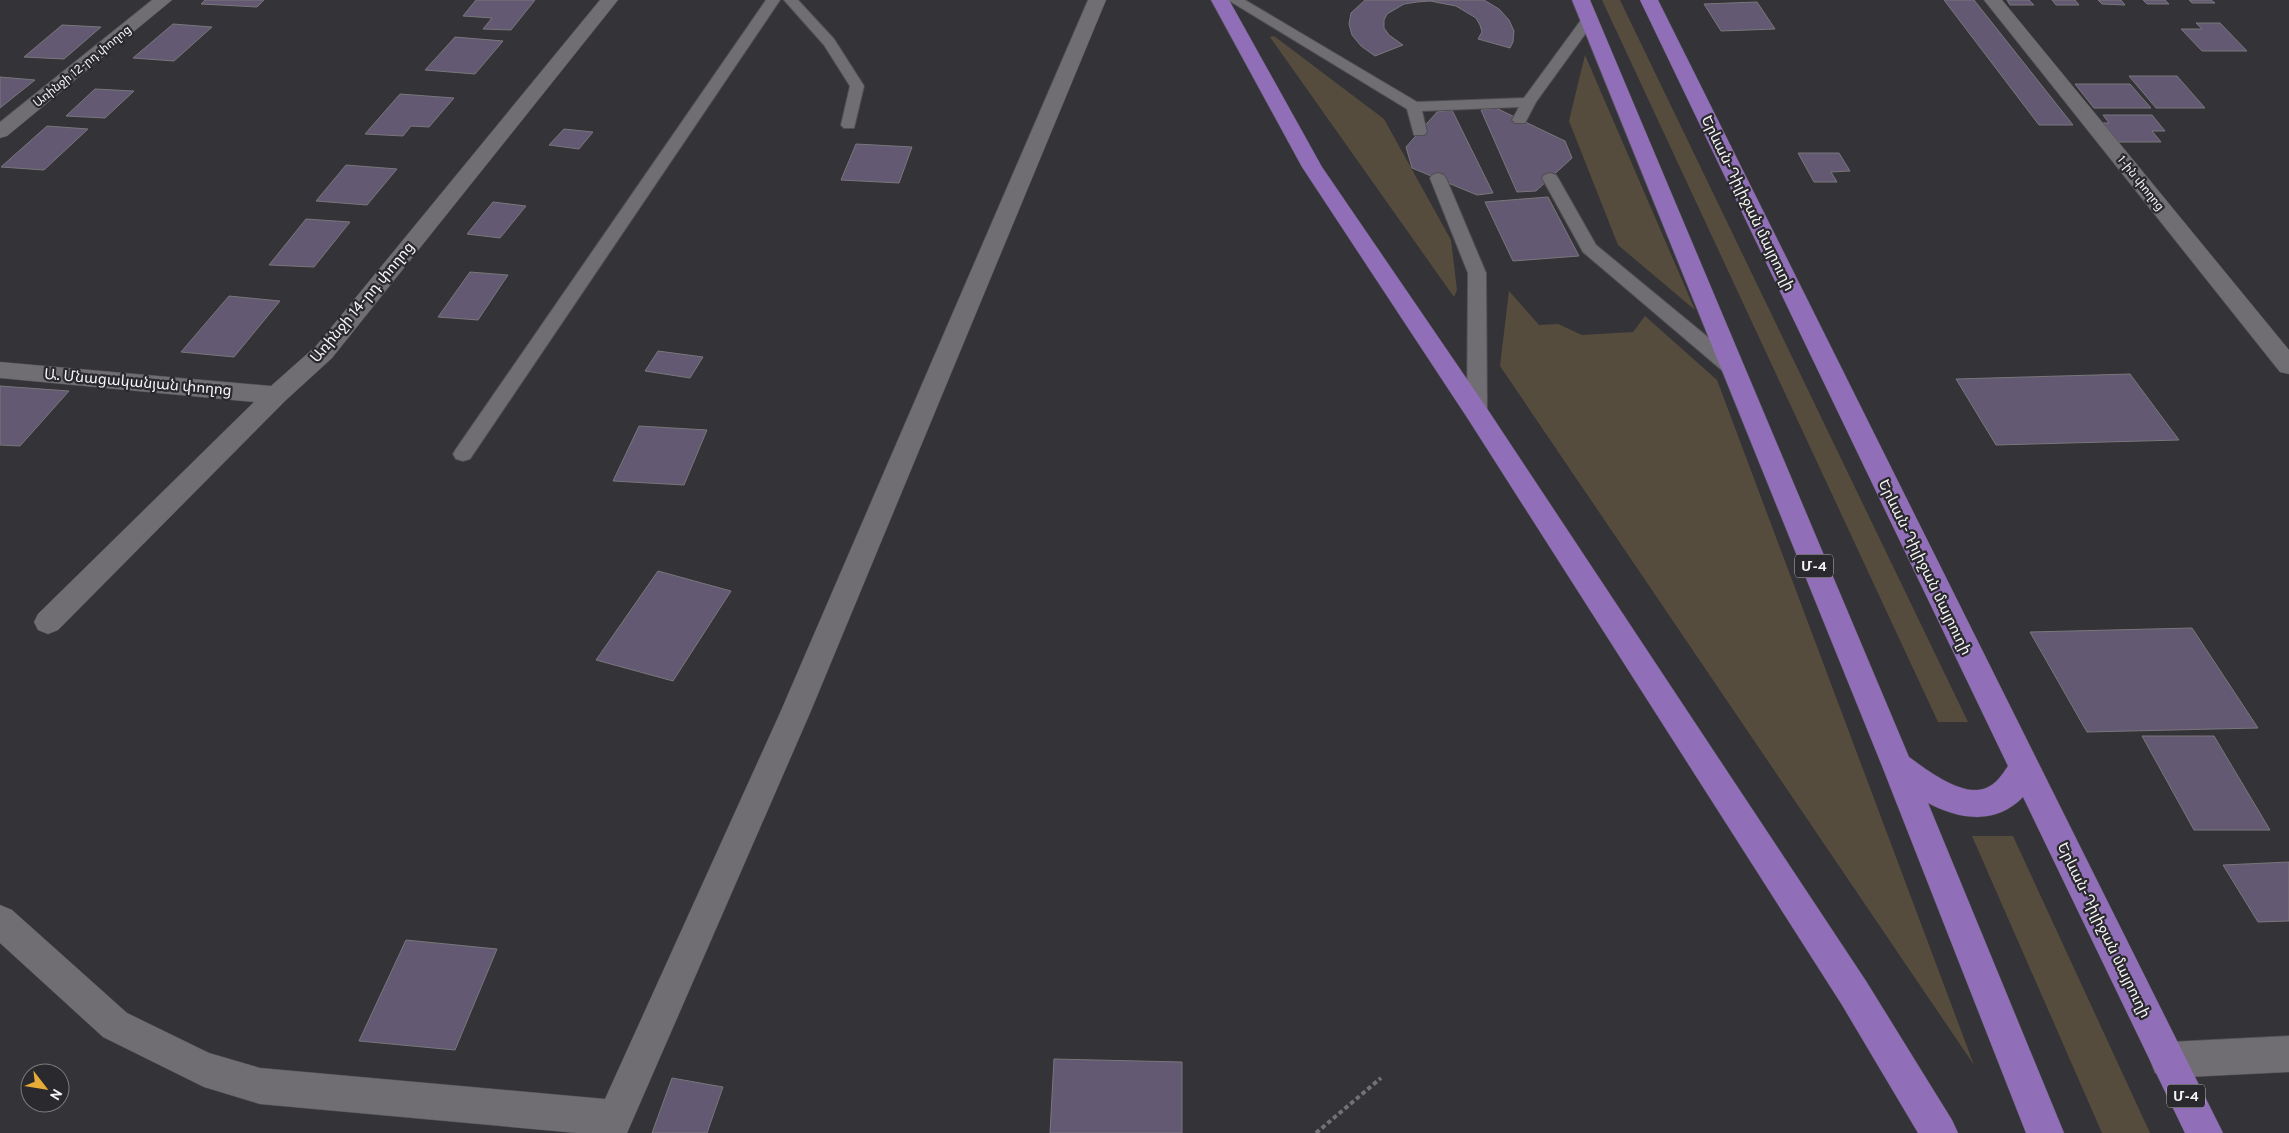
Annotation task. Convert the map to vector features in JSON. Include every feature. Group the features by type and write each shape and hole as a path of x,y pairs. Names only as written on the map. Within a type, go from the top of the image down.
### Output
{"highway":[{"path":"1220,0 1312,168 1477,413 1854,993 1939,1133"},
{"name":"Երևան-Դիլիջան մայրուղի","path":"1648,0 2204,1133"},
{"name":"Մ-4","path":"1585,10 1897,766 2045,1133"},
{"path":"1897,766 1936,792 1956,801 1976,805 1994,802 2006,794 2017,782 2024,769"}],"street":[{"name":"Առինջի 12-րդ փողոց","path":"0,132 163,0"},
{"name":"Առինջի 14-րդ փողոց","path":"48,622 276,394 324,352 609,0"},
{"path":"0,921 26,947 115,1025 204,1069 260,1086 612,1125 795,714 1097,0"},
{"name":"1-ին փողոց","path":"1993,0 2289,366"},
{"name":"Ա. Մնացականյան փողոց","path":"0,370 276,394"},
{"path":"2168,1060 2289,1054"}],"lane":[{"path":"463,454 773,0"},
{"path":"791,0 822,31 843,60 857,86 849,125"},
{"path":"1235,0 1414,107 1529,102"},
{"path":"1520,120 1585,10"},
{"path":"1414,107 1419,132"},
{"path":"1438,178 1477,273 1477,413"},
{"path":"1550,178 1589,248 1731,367"}],"path":[{"path":"1316,1133 1380,1078"}],"shaded area":[{"path":"1602,0 1620,0 1968,722 1938,722"},
{"path":"1274,36 1384,119 1451,240 1457,290 1454,297 1270,37"},
{"path":"1585,55 1695,310 1618,245 1569,121"},
{"path":"1509,291 1539,325 1558,324 1582,335 1633,332 1645,316 1717,380 1974,1065 1500,366"},
{"path":"1972,836 2013,836 2150,1133 2102,1133"}],"building":[{"path":"205,0 264,0 257,7 201,4"},
{"path":"476,0 535,0 511,30 483,29 492,18 463,16"},
{"path":"1365,0 1484,0 1499,9 1509,20 1514,31 1513,42 1510,48 1478,39 1482,32 1476,18 1456,6 1430,1 1417,2 1404,4 1387,14 1384,20 1384,28 1389,35 1403,45 1375,56 1361,46 1352,35 1349,24 1351,13"},
{"path":"1944,0 1974,0 2073,125 2039,125"},
{"path":"2007,0 2029,0 2034,5 2010,5"},
{"path":"2052,0 2075,0 2079,5 2056,5"},
{"path":"2098,0 2121,0 2125,5 2102,4"},
{"path":"2143,0 2165,0 2169,4 2147,4"},
{"path":"2189,0 2211,0 2215,3 2192,3"},
{"path":"1757,2 1775,29 1721,31 1704,4"},
{"path":"2196,23 2220,23 2247,51 2202,51 2181,29 2202,29"},
{"path":"173,24 212,27 174,61 133,58"},
{"path":"62,25 101,27 64,59 24,57"},
{"path":"455,37 503,41 475,74 425,70"},
{"path":"2129,76 2177,76 2205,108 2156,108"},
{"path":"0,77 35,80 0,108"},
{"path":"2075,84 2130,84 2151,108 2094,108"},
{"path":"95,89 134,91 105,118 66,116"},
{"path":"400,94 454,98 429,127 411,126 403,136 365,134"},
{"path":"1496,108 1565,141 1572,158 1536,191 1517,192 1481,110"},
{"path":"1452,110 1493,193 1477,195 1412,168 1406,147 1437,112"},
{"path":"2103,115 2152,115 2165,131 2152,131 2161,142 2115,142 2100,123 2109,123"},
{"path":"47,126 88,129 44,170 1,167"},
{"path":"564,129 593,132 579,149 549,145"},
{"path":"856,144 912,147 899,183 841,180"},
{"path":"1798,153 1839,153 1850,171 1831,172 1837,182 1814,182"},
{"path":"346,165 397,169 367,205 316,201"},
{"path":"1548,197 1579,256 1513,261 1485,202"},
{"path":"493,202 526,206 500,238 467,234"},
{"path":"306,219 350,222 314,267 269,265"},
{"path":"470,272 508,275 478,320 438,317"},
{"path":"229,296 280,301 234,357 181,352"},
{"path":"658,351 703,357 690,378 645,371"},
{"path":"2130,374 2179,440 1996,445 1956,379"},
{"path":"0,386 69,391 20,446 0,445"},
{"path":"639,426 707,430 684,485 613,481"},
{"path":"658,571 731,591 673,681 596,660"},
{"path":"2192,628 2258,728 2087,732 2030,632"},
{"path":"2142,736 2214,736 2270,830 2194,830"},
{"path":"2289,862 2289,921 2258,922 2223,865"},
{"path":"406,940 497,949 455,1050 359,1041"},
{"path":"1054,1059 1182,1062 1182,1133 1050,1133"},
{"path":"672,1078 723,1087 707,1133 652,1133"}]}
